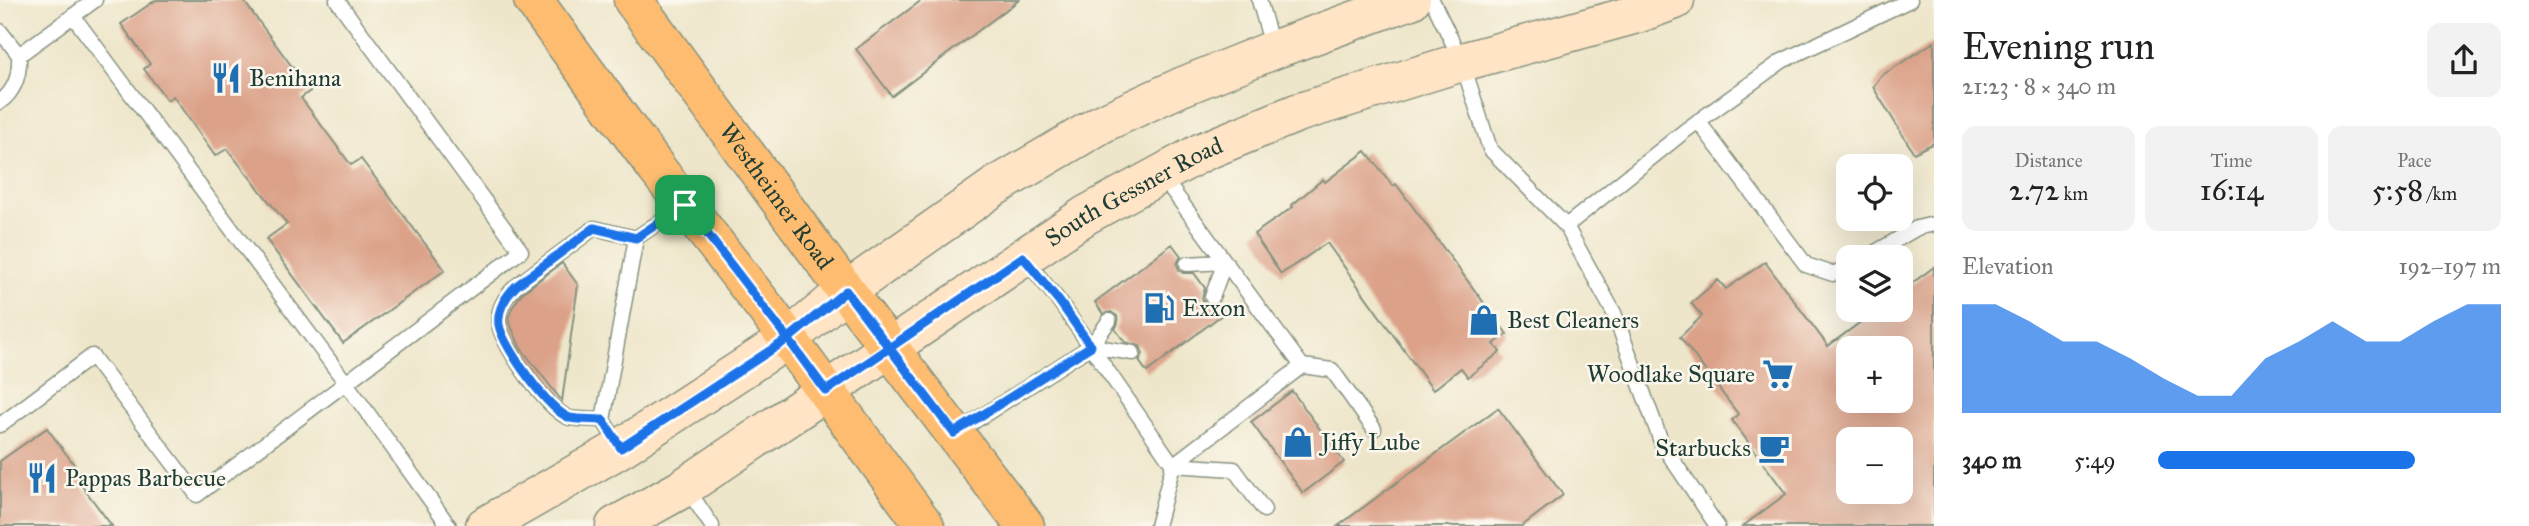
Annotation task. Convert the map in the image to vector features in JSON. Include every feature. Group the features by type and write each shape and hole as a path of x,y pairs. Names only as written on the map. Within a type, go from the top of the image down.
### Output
{"main road":[{"path":"533,0 925,526"},
{"name":"Westheimer Road","path":"633,0 846,291 1025,526"},
{"path":"485,526 612,434 788,339 846,291 994,187 1103,123 1181,87 1273,50 1411,0"},
{"name":"South Gessner Road","path":"626,523 890,349 1086,215 1202,152 1297,113 1462,62 1637,15 1675,0"}],"lane":[{"path":"19,55 95,0"},
{"path":"0,425 92,356 197,495 521,251 337,0"},
{"path":"1258,0 1273,50"},
{"path":"1432,0 1462,62 1490,149 1566,226 1615,313 1662,444 1717,526"},
{"path":"1566,226 1698,121 1782,61 1910,0"},
{"path":"73,16 449,526"},
{"path":"0,31 19,55 20,71 10,94 0,102"},
{"path":"1698,121 1806,265 1836,273"},
{"path":"1160,174 1302,366"},
{"path":"636,238 612,434 570,418 554,408 516,359 504,337 499,323 501,309 516,286 594,228 636,238 685,205"},
{"path":"1888,245 1917,228 1934,225"},
{"path":"1023,257 1059,301 1173,465"},
{"path":"1187,264 1225,262"},
{"path":"1212,297 1225,262"},
{"path":"954,433 1091,346 1109,321"},
{"path":"1091,346 1133,353"},
{"path":"1157,526 1173,465 1302,366 1332,370 1374,429"},
{"path":"1173,465 1234,469 1264,510"},
{"path":"685,486 712,526"}],"building":[{"path":"156,0 243,0 310,91 301,98 351,165 361,159 445,270 343,343 266,239 287,224 227,149 215,156 173,96 167,100 144,69 150,64 121,24"},
{"path":"922,0 1019,0 892,96 856,49"},
{"path":"1934,42 1934,143 1914,153 1873,87 1881,76"},
{"path":"1366,151 1393,186 1396,184 1507,334 1494,344 1500,352 1468,377 1461,368 1433,390 1327,243 1281,274 1254,234 1293,207 1292,205 1323,179 1325,182"},
{"name":"Exxon","path":"1172,244 1181,256 1177,264 1179,270 1183,273 1194,273 1205,288 1202,298 1204,303 1209,306 1218,305 1224,313 1147,372 1139,361 1143,354 1140,346 1125,342 1115,329 1117,316 1111,312 1103,314 1095,302"},
{"name":"Woodlake Square","path":"1765,262 1828,346 1836,340 1836,413 1913,413 1913,336 1842,336 1861,322 1913,322 1913,282 1934,267 1934,526 1743,526 1786,494 1732,420 1738,414 1680,337 1702,316 1691,303 1718,280 1726,289"},
{"path":"562,263 578,285 562,401 520,347 508,319 522,293"},
{"name":"Jiffy Lube","path":"1292,391 1344,462 1303,493 1251,422"},
{"path":"1498,408 1563,495 1522,526 1338,526"},
{"name":"Pappas Barbecue","path":"47,428 87,482 82,486 112,526 0,526 0,461"}],"place":[{"name":"Benihana","path":"226,78"},
{"name":"Exxon","path":"1159,308"},
{"name":"Best Cleaners","path":"1484,320"},
{"name":"Woodlake Square","path":"1778,374"},
{"name":"Jiffy Lube","path":"1298,442"},
{"name":"Starbucks","path":"1774,448"},
{"name":"Pappas Barbecue","path":"42,478"}],"route":[{"path":"685,205 636,238 594,228 516,286 501,309 499,323 504,337 516,359 554,408 570,418 603,420 621,448 788,339 826,391 890,349 1023,257 1091,346 954,433 918,385 890,349 846,291 788,339 685,205"}]}
